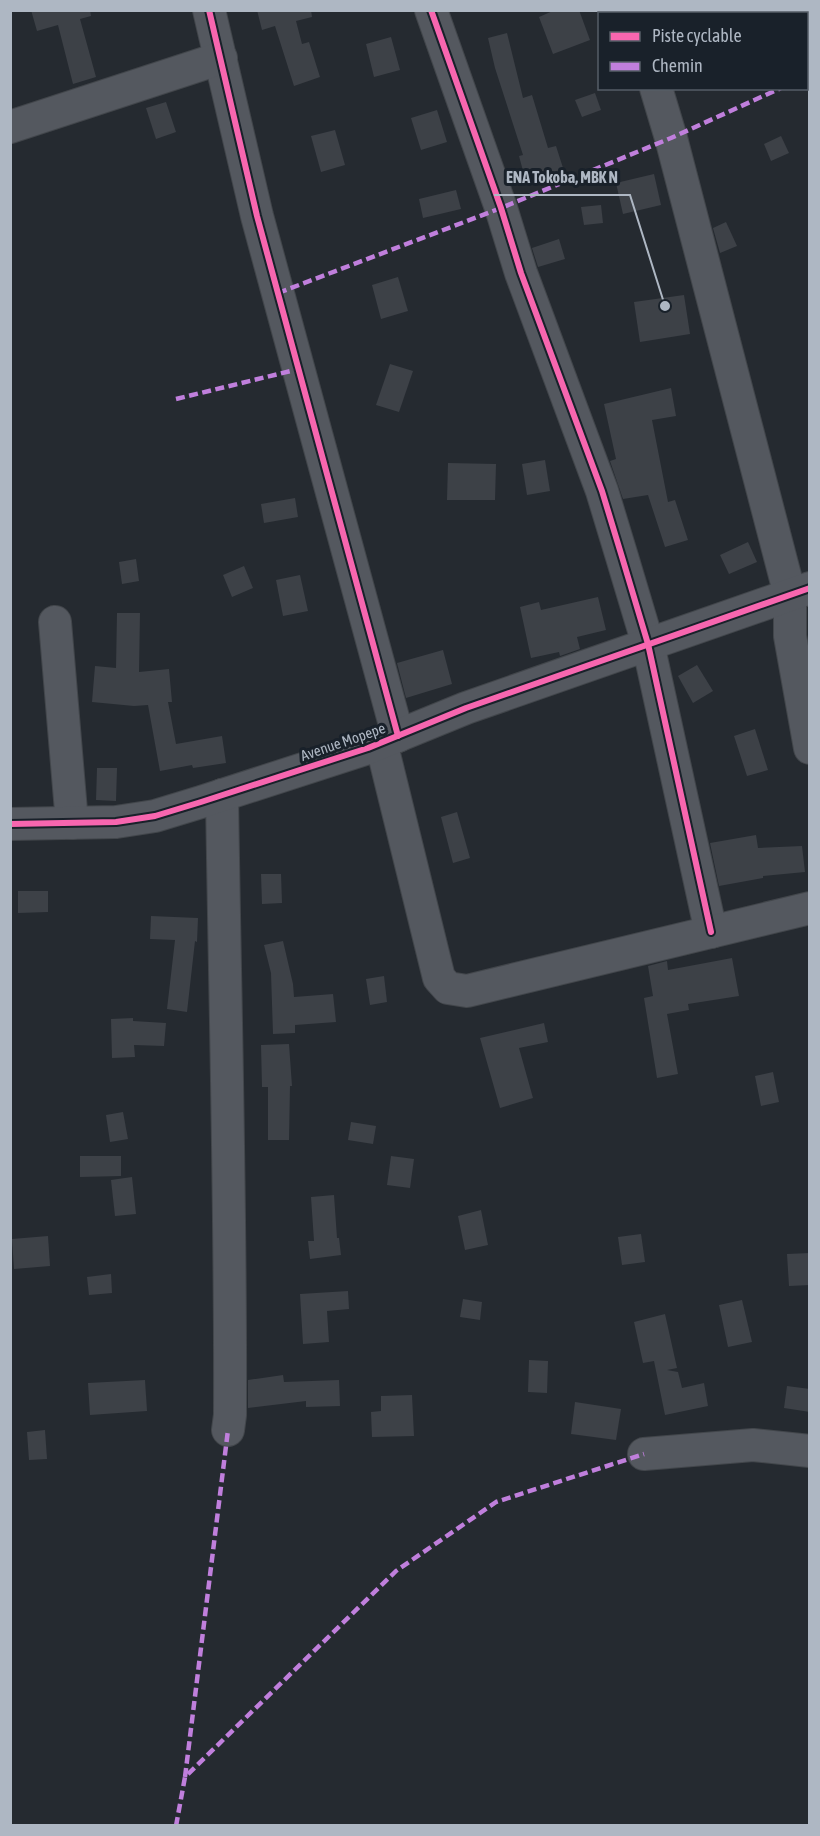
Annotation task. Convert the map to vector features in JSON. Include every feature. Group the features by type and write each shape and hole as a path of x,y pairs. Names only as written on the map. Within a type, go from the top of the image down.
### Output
{"street":[{"path":"210,10 257,216 390,739 439,978 448,988 467,991 810,908"},
{"path":"431,10 501,208 520,273 602,491 648,644 711,932"},
{"path":"10,127 220,58"},
{"path":"657,90 800,591 790,636 810,748"},
{"name":"Avenue Mopepe","path":"10,824 116,822 155,816 390,739 466,708 800,591"},
{"path":"55,622 72,823"},
{"path":"222,795 227,1191 231,1265 228,1430"},
{"path":"645,1454 753,1445 810,1451"}],"building":[{"path":"31,10 90,10 91,16 80,19 96,77 73,84 58,25 37,31"},
{"path":"257,10 311,10 312,17 296,21 302,44 309,42 320,77 294,86 275,26 262,30"},
{"path":"555,10 579,10 590,40 553,54 539,17"},
{"path":"507,33 523,98 532,95 548,148 556,146 564,171 526,182 519,156 523,155 495,68 488,38"},
{"path":"391,37 400,70 374,77 366,44"},
{"path":"595,93 601,110 582,117 575,100"},
{"path":"166,102 176,132 156,139 146,108"},
{"path":"437,110 447,142 421,150 411,118"},
{"path":"335,130 345,165 321,172 311,136"},
{"path":"781,136 789,153 771,161 764,144"},
{"path":"654,174 661,205 623,214 616,183"},
{"path":"456,190 461,209 423,218 419,199"},
{"path":"601,205 603,223 584,225 581,207"},
{"path":"726,222 737,246 720,253 713,228"},
{"path":"559,239 565,259 538,267 532,248"},
{"path":"398,277 408,311 381,319 372,285"},
{"path":"684,295 690,334 640,342 634,302"},
{"path":"390,364 413,371 399,412 376,405"},
{"path":"671,388 676,416 652,420 668,502 675,500 688,540 665,547 648,495 623,499 610,461 616,459 604,404"},
{"path":"545,460 550,491 527,495 522,464"},
{"path":"448,463 496,464 495,500 447,500"},
{"path":"295,498 298,517 264,523 261,504"},
{"path":"748,542 757,562 729,574 720,555"},
{"path":"136,559 139,581 122,584 119,562"},
{"path":"244,566 253,588 232,597 223,575"},
{"path":"300,575 308,611 283,616 276,580"},
{"path":"598,597 606,630 577,637 580,649 560,656 559,652 531,658 520,607 539,602 541,610"},
{"path":"117,613 140,613 139,672 169,669 172,702 168,702 176,744 222,736 226,763 193,768 192,765 160,771 148,705 92,702 95,666 116,668"},
{"path":"443,650 452,684 406,698 397,663"},
{"path":"697,665 713,691 693,703 678,676"},
{"path":"755,729 768,770 747,776 734,736"},
{"path":"97,768 117,768 116,801 96,800"},
{"path":"457,812 470,858 453,863 441,817"},
{"path":"756,835 758,848 802,846 805,872 763,876 763,878 719,886 710,843"},
{"path":"261,874 281,874 282,903 262,904"},
{"path":"18,891 48,891 48,912 18,913"},
{"path":"151,916 198,918 187,1012 167,1009 175,940 150,939"},
{"path":"283,941 294,997 333,994 336,1022 295,1025 295,1033 273,1034 271,973 264,945"},
{"path":"732,958 739,996 688,1004 689,1010 667,1014 678,1074 657,1078 644,998 653,996 648,966 667,961 668,970"},
{"path":"384,976 387,1002 370,1005 366,979"},
{"path":"133,1018 133,1021 166,1023 164,1046 134,1045 135,1057 112,1058 111,1019"},
{"path":"544,1023 548,1042 519,1048 533,1098 500,1108 480,1038"},
{"path":"289,1044 292,1086 290,1086 289,1140 268,1140 268,1087 262,1087 261,1045"},
{"path":"773,1072 779,1102 761,1106 755,1076"},
{"path":"123,1112 128,1139 110,1142 106,1115"},
{"path":"351,1122 376,1126 373,1144 348,1140"},
{"path":"80,1156 121,1156 121,1176 80,1177"},
{"path":"391,1156 414,1159 410,1188 387,1185"},
{"path":"132,1177 136,1214 115,1216 111,1180"},
{"path":"334,1195 337,1238 339,1238 341,1255 310,1259 308,1241 314,1241 311,1197"},
{"path":"481,1210 488,1245 465,1250 458,1216"},
{"path":"641,1234 645,1262 622,1265 618,1237"},
{"path":"48,1236 50,1266 14,1269 12,1239"},
{"path":"810,1253 810,1285 789,1286 787,1254"},
{"path":"111,1274 112,1293 89,1295 87,1277"},
{"path":"348,1291 349,1309 327,1311 329,1342 303,1344 300,1294"},
{"path":"463,1299 482,1302 480,1320 460,1317"},
{"path":"742,1300 752,1342 728,1347 719,1305"},
{"path":"665,1314 677,1368 667,1370 678,1372 682,1388 704,1383 708,1406 665,1415 654,1361 643,1363 634,1322"},
{"path":"529,1360 548,1361 547,1393 528,1392"},
{"path":"283,1375 284,1382 339,1380 340,1406 306,1407 306,1401 248,1408 248,1380"},
{"path":"145,1380 147,1411 90,1415 88,1383"},
{"path":"787,1386 810,1389 810,1412 784,1408"},
{"path":"412,1395 414,1436 372,1437 371,1412 381,1411 381,1396"},
{"path":"575,1402 621,1409 616,1440 571,1434"},
{"path":"45,1430 47,1459 29,1460 27,1432"}],"marked path":[{"path":"278,293 501,208 671,138 777,90"},
{"path":"176,399 299,369"},
{"path":"185,1777 228,1430"},
{"path":"176,1826 185,1777 396,1571 496,1502 644,1454"}],"cycle path":[{"path":"209,10 257,216 398,736"},
{"path":"431,10 501,208 521,273 602,491 648,644 711,932"},
{"path":"10,824 116,822 155,816 368,748 466,708 810,588"}],"place":[{"name":"ENA Tokoba, MBK N","path":"665,306"}]}
